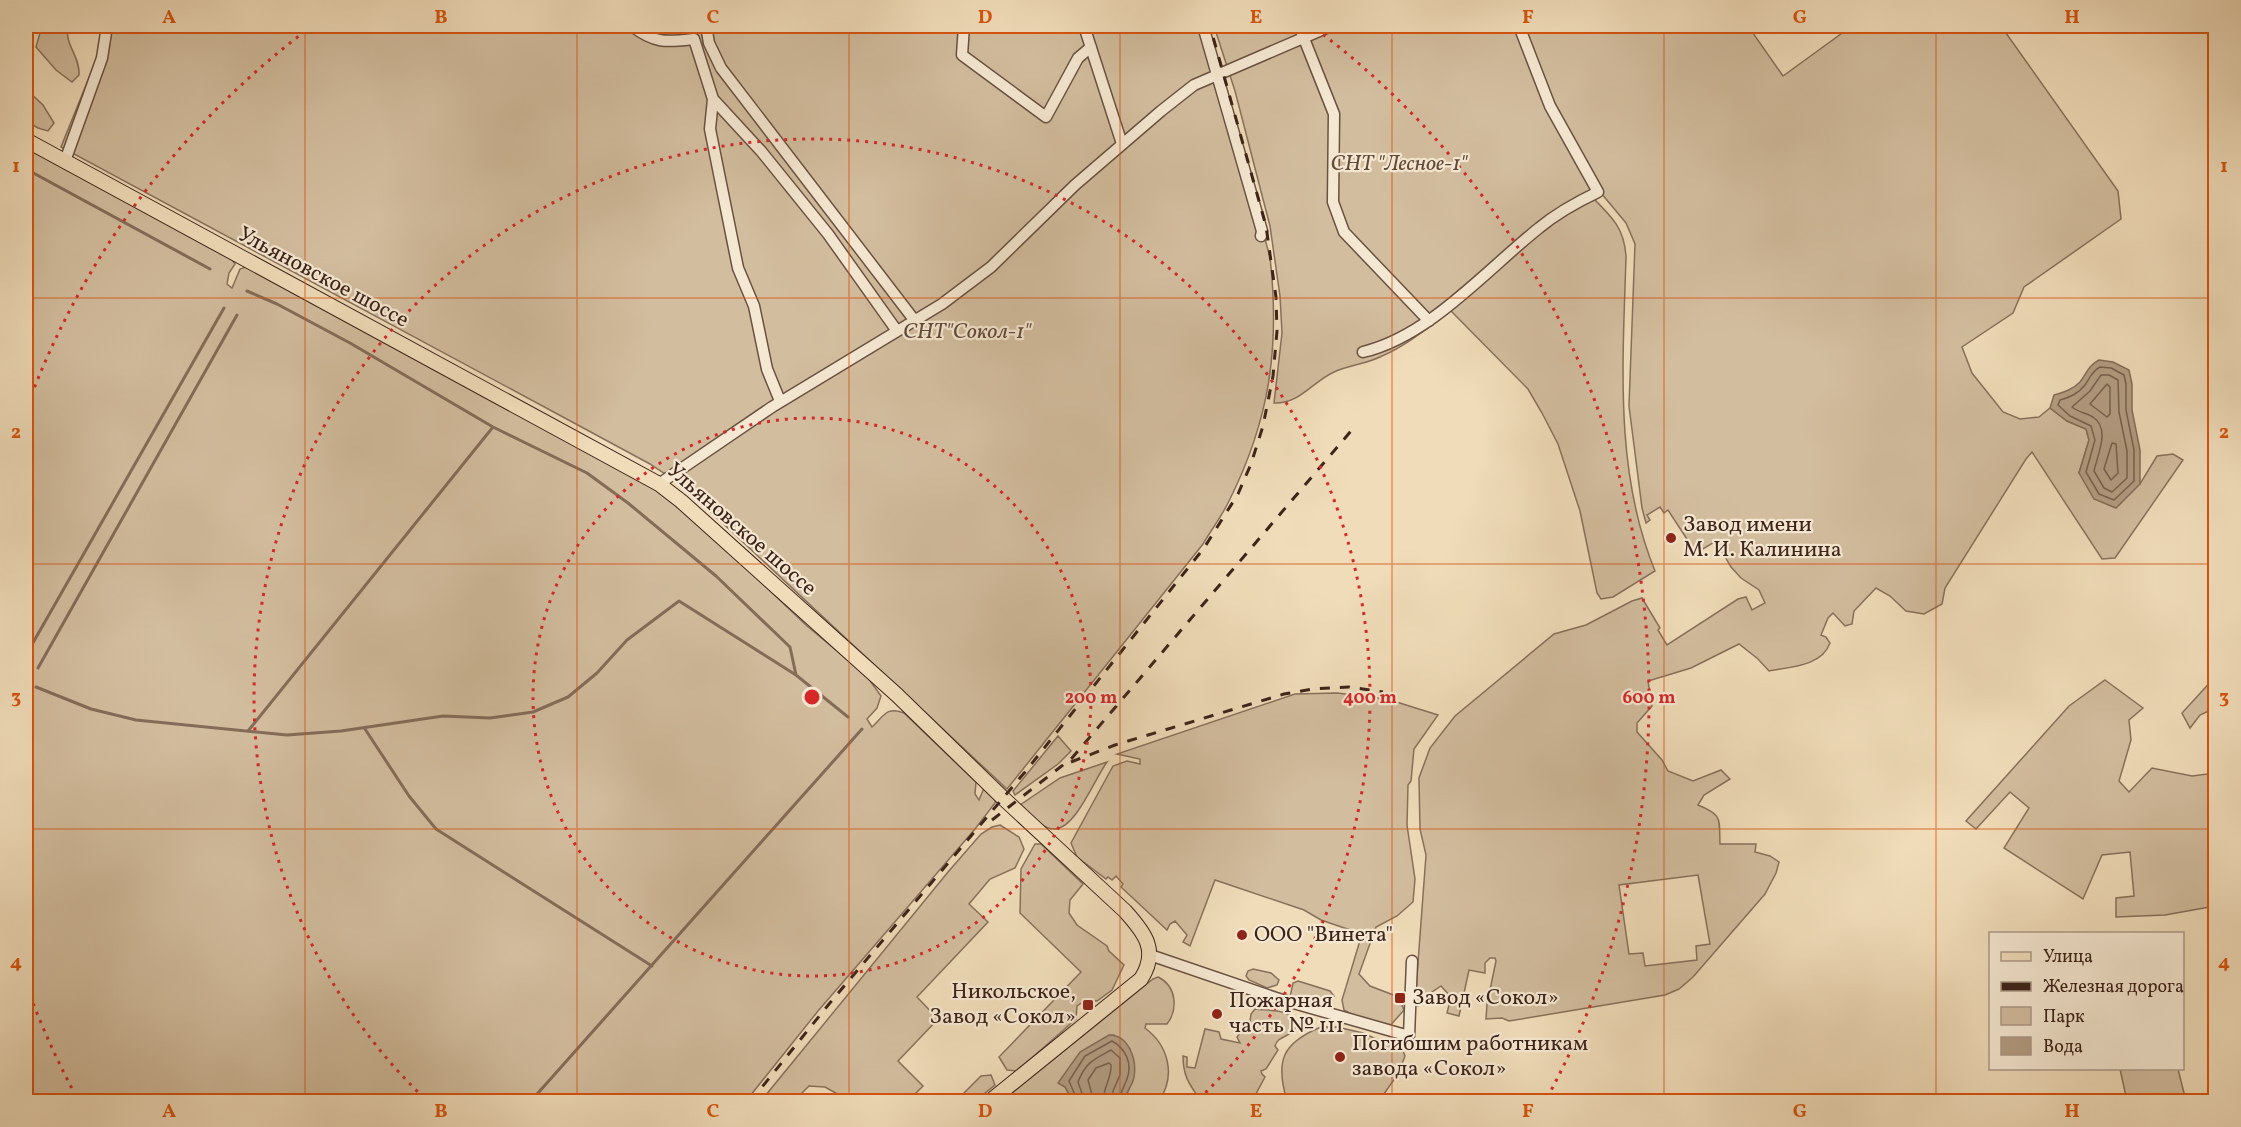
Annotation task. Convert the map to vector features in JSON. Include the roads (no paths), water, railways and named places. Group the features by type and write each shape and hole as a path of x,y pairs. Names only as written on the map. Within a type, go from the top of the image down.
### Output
{"main road":[{"name":"Ульяновское шоссе","path":"26,140 659,484 681,501 897,695 1003,798 1125,911 1144,934 1150,956"},
{"path":"989,1101 1135,985 1146,972 1150,956"}],"street":[{"path":"65,161 102,58 108,26"},
{"path":"632,26 661,42 694,39 714,99 761,151 828,234 897,331"},
{"path":"706,26 710,43 721,68 915,321"},
{"path":"964,26 962,55 1046,117 1078,58 1091,47"},
{"path":"1084,26 1122,144"},
{"path":"1203,26 1262,231 1261,236"},
{"path":"1299,26 1334,114 1333,202 1344,232 1429,321"},
{"path":"659,484 780,401 942,304 991,267 1075,185 1194,86 1331,26"},
{"path":"1363,352 1384,347 1429,321 1540,226 1577,202 1598,192 1550,106 1519,26"},
{"path":"714,99 710,129 738,268 754,306 767,369 780,401"},
{"path":"1150,956 1276,998 1409,1036 1412,960"}],"water":[{"path":"2099,360 2113,362 2129,370 2132,384 2132,410 2140,450 2140,484 2116,508 2094,499 2079,473 2089,440 2086,429 2067,421 2050,408 2054,395 2077,385 2090,367"},
{"path":"1109,1035 1122,1039 1133,1056 1134,1077 1125,1100 1073,1101 1065,1087 1058,1083 1080,1052"}],"waterway":[{"path":"26,169 210,269"},
{"path":"247,291 277,304 350,343 493,427 587,473 628,503 716,576 790,647 796,675"},
{"path":"26,655 224,308"},
{"path":"38,668 237,315"},
{"path":"248,731 493,427"},
{"path":"36,687 91,709 136,720 287,735 341,731 443,716 490,718 533,712 568,697 597,673 627,640 679,601 796,675 848,717"},
{"path":"26,759 32,697"},
{"path":"365,729 409,796 436,829 652,966"},
{"path":"530,1102 862,729"}],"railway":[{"path":"750,1102 829,1004 1025,772 1204,548 1238,494 1251,464 1263,426 1273,376 1277,331 1276,297 1266,226 1210,26"},
{"path":"992,820 1072,758 1351,431"},
{"path":"1071,762 1115,745 1284,694 1313,689 1349,687 1383,692"}],"place":[{"name":"Завод имени М. И. Калинина","path":"1671,538"},
{"name":"ООО \"Винета\"","path":"1242,935"},
{"name":"Завод «Сокол»","path":"1400,998"},
{"name":"Никольское, Завод «Сокол»","path":"1088,1005"},
{"name":"Пожарная часть № 111","path":"1217,1014"},
{"name":"Погибшим работникам завода «Сокол»","path":"1340,1057"}],"park label":[{"name":"СНТ \"Лесное-1\"","path":"1399,164"},
{"name":"СНТ\"Сокол-1\"","path":"967,332"}]}
